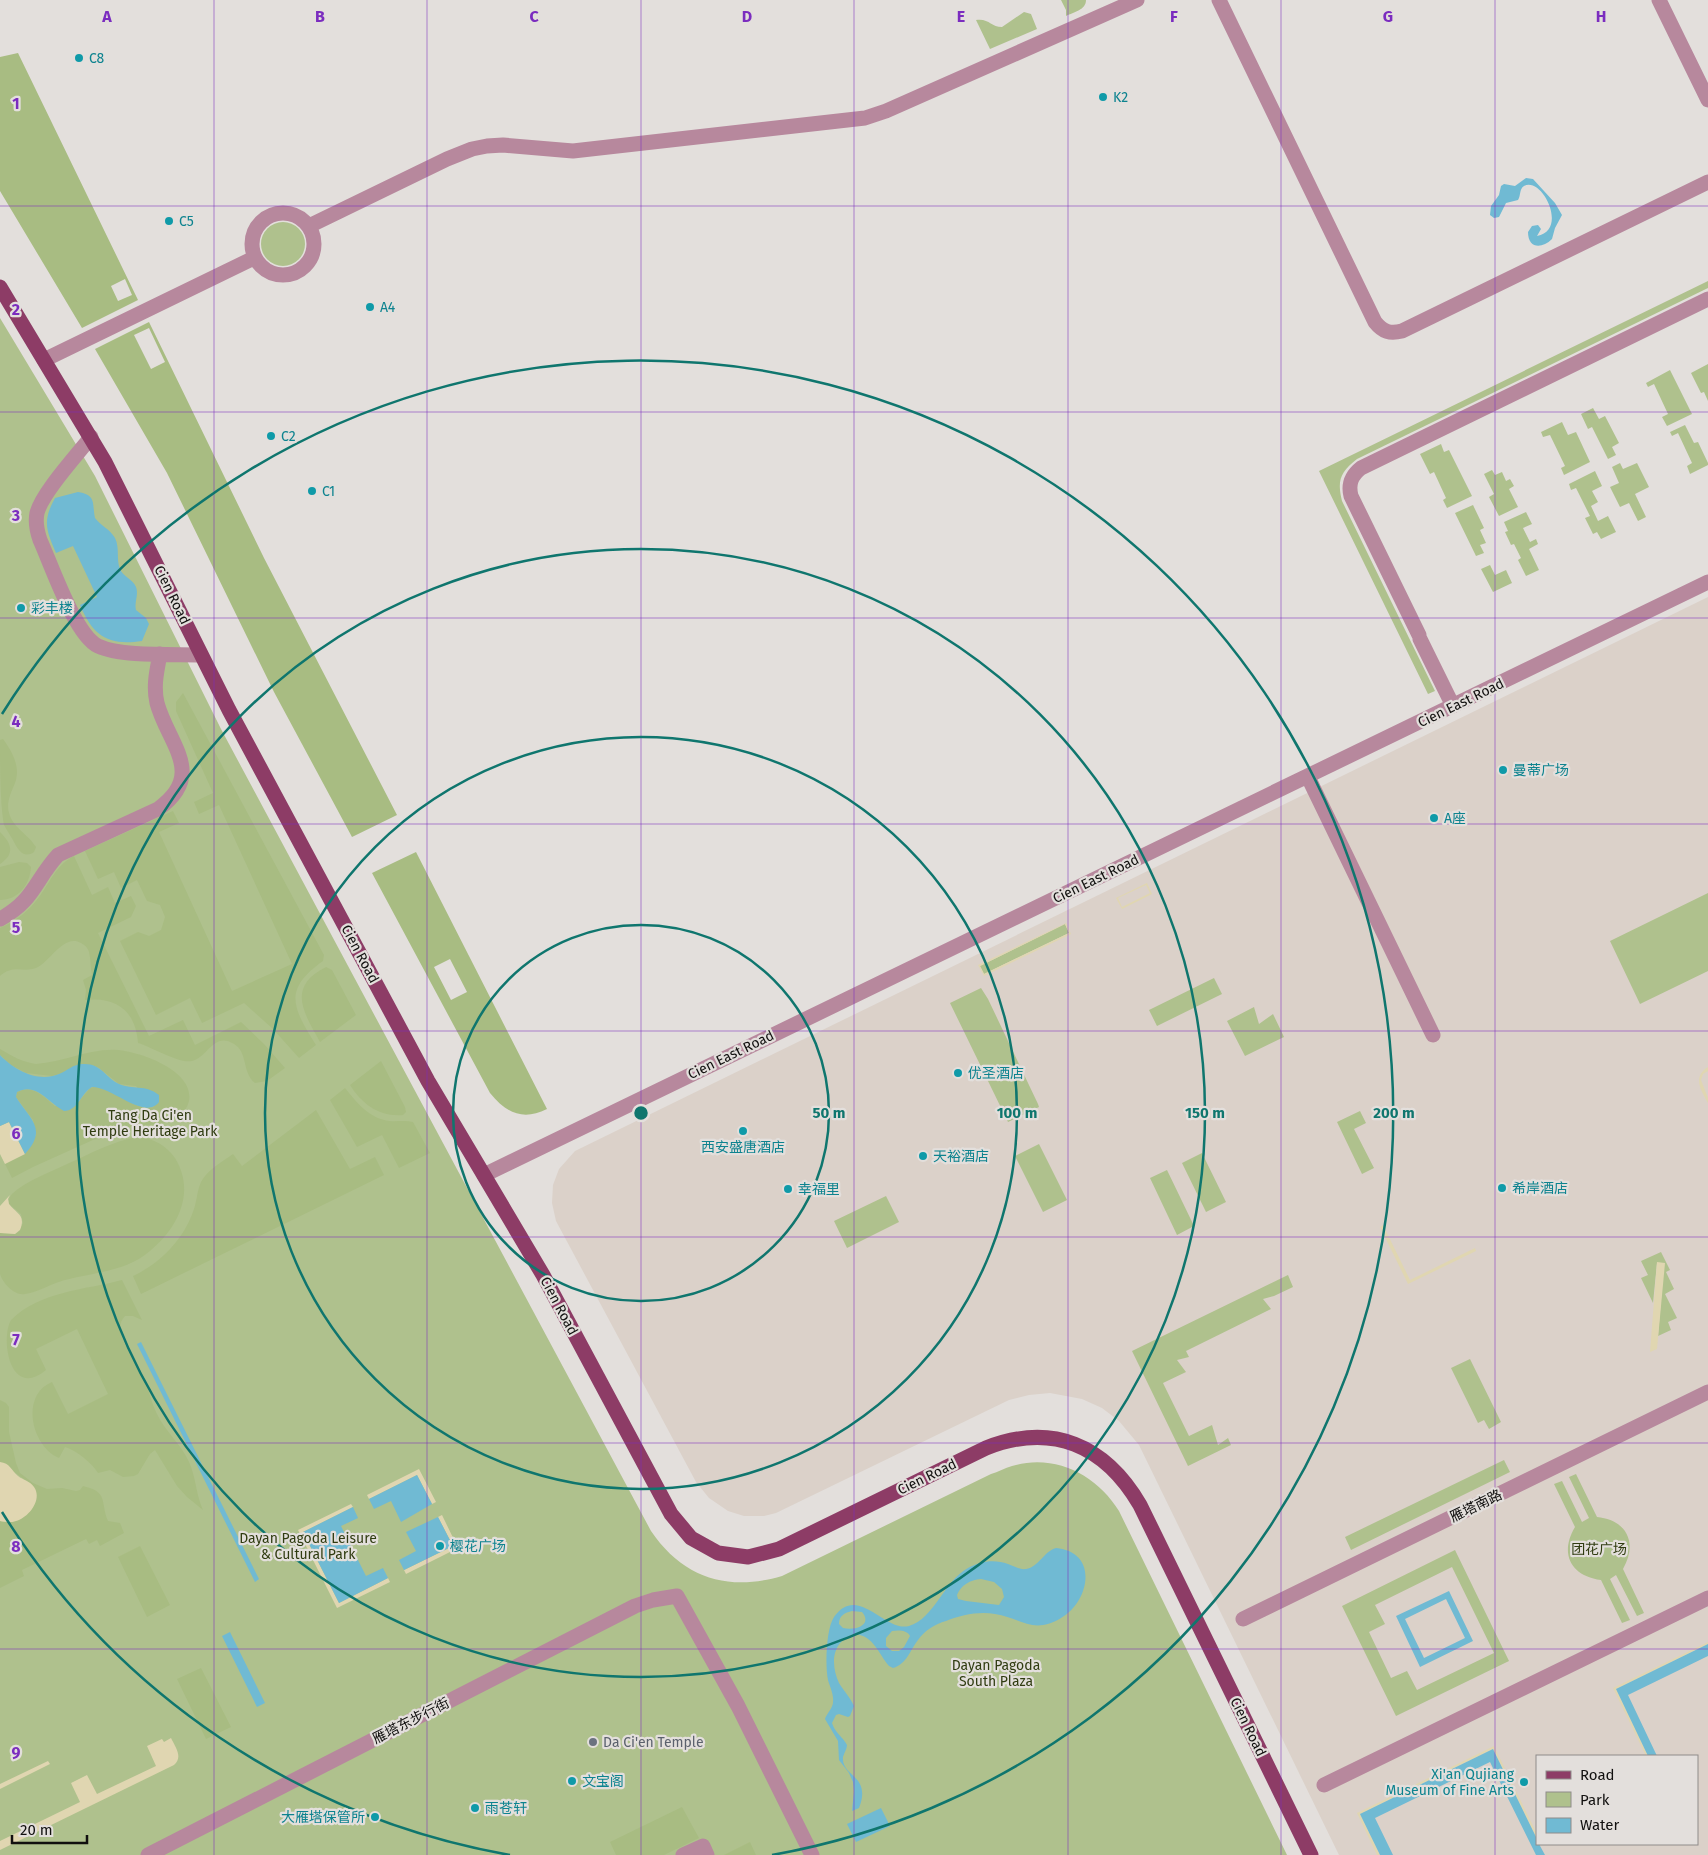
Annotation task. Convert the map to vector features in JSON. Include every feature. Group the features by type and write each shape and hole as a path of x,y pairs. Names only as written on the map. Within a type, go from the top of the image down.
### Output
{"main road":[{"name":"Cien Road","path":"0,287 91,437 120,490 201,655 423,1073 543,1275 671,1514 691,1538 718,1553 748,1557 779,1549 1005,1440 1038,1437 1062,1440 1084,1448 1105,1461 1129,1486 1140,1505 1310,1855"}],"street":[{"path":"309,226 447,159 487,146 503,145 573,151 869,117 1105,6 1137,0"},
{"path":"1219,0 1375,322 1387,332 1395,333 1402,331 1708,182"},
{"path":"1659,0 1708,100"},
{"path":"281,212 293,214 304,220 309,226 314,242 312,254 306,265 297,272 284,276 274,275 262,268 254,258 251,246 253,231 269,215 281,212"},
{"path":"44,360 254,258"},
{"path":"1453,706 1351,496 1349,489 1350,480 1354,473 1708,299"},
{"path":"91,437 43,497 37,514 37,531 75,618 90,640 96,645 114,651 201,655"},
{"name":"Cien East Road","path":"484,1175 1708,582"},
{"path":"0,919 29,898 49,865 58,855 158,808 172,799 177,792 182,769 179,753 161,714 155,692 160,654"},
{"path":"1308,777 1433,1035"},
{"name":"雁塔南路","path":"1243,1619 1708,1392"},
{"name":"雁塔东步行街","path":"148,1855 635,1606 653,1600 677,1596 738,1706 812,1855"},
{"path":"1324,1785 1708,1598"},
{"path":"683,1855 703,1846 707,1855"}],"shaded area":[{"path":"1708,597 1708,1855 1339,1855 1139,1445 1119,1421 1102,1408 1082,1399 1050,1393 1029,1395 1009,1400 776,1513 764,1516 744,1516 728,1511 709,1498 696,1482 556,1221 552,1203 553,1185 559,1169 575,1151"}],"green space":[{"path":"1061,0 1086,0 1082,8 1066,16 1066,10"},
{"path":"1024,12 1031,14 1037,29 990,49 976,20 984,20 995,26 1002,27"},
{"path":"18,53 138,300 82,328 0,191 0,57","holes":["125,279 132,295 118,301 111,286"]},
{"path":"287,222 299,228 304,235 304,253 299,260 292,265 279,266 271,263 264,256 261,240 264,232 271,225"},
{"path":"1708,281 1708,288 1357,459 1343,473 1340,482 1342,501 1435,691 1428,694 1319,471"},
{"name":"Dayan Pagoda Leisure & Cultural Park","path":"0,318 95,476 221,729 651,1531 664,1547 677,1560 692,1570 708,1577 725,1581 762,1581 782,1576 1009,1467 1044,1462 1073,1470 1099,1487 1119,1511 1287,1855 0,1855"},
{"path":"149,322 264,558 397,815 352,837 274,692 167,473 95,349","holes":["149,328 165,362 151,369 134,335"]},
{"path":"1708,364 1708,401 1704,392 1701,393 1691,373"},
{"path":"1670,370 1692,414 1667,426 1662,417 1668,414 1654,384 1648,387 1646,383"},
{"path":"1593,408 1599,419 1605,416 1619,443 1612,447 1616,455 1608,459 1592,427 1588,429 1581,414"},
{"path":"1562,422 1568,435 1576,432 1590,462 1564,475 1561,468 1565,466 1550,435 1543,437 1541,432"},
{"path":"1685,425 1694,443 1698,442 1708,463 1708,465 1690,474 1687,466 1692,463 1678,433 1672,436 1670,432"},
{"path":"1441,444 1444,452 1449,450 1472,496 1447,508 1443,500 1446,498 1434,472 1430,474 1420,454"},
{"path":"1620,463 1623,469 1637,463 1649,487 1635,494 1646,517 1638,521 1629,503 1620,507 1610,487 1619,483 1612,467"},
{"path":"1492,470 1495,475 1502,472 1506,481 1510,479 1514,486 1509,489 1518,507 1499,516 1489,497 1494,494 1484,474"},
{"path":"1595,471 1602,486 1592,491 1598,502 1591,506 1598,521 1608,516 1616,532 1601,539 1597,532 1593,534 1585,518 1590,516 1576,488 1571,490 1569,484"},
{"path":"1473,505 1484,528 1480,530 1486,543 1480,545 1484,553 1476,556 1455,513"},
{"path":"1526,512 1532,524 1523,528 1530,542 1536,539 1538,544 1529,549 1539,570 1526,576 1518,560 1521,558 1514,544 1511,545 1505,532 1508,531 1504,522"},
{"path":"1490,565 1495,575 1506,570 1512,583 1493,592 1481,569"},
{"path":"183,693 324,955 323,961 301,981 297,991 297,1010 316,1045 299,1058 273,1029 244,1003 202,1023 190,998 156,1015 120,941 138,932 149,936 161,930 165,917 160,905 147,901 137,880 121,888 114,872 98,879 85,851 173,811 179,823 159,832 232,991 292,964 219,805 199,814 194,802 213,793 176,711 176,702"},
{"path":"3,739 10,749 17,771 17,777 9,801 9,813 17,827 36,847 34,852 27,855 19,851 4,825 0,760 0,740"},
{"path":"0,832 9,844 10,852 0,864"},
{"path":"416,852 547,1109 538,1113 516,1113 502,1106 490,1093 372,873","holes":["450,959 467,992 451,1000 434,967"]},
{"path":"74,856 92,895 108,887 115,903 131,896 136,906 131,917 98,933 149,1036 183,1020 195,1045 241,1022 285,1068 267,1081 255,1083 248,1074 241,1052 234,1044 227,1041 216,1043 198,1059 192,1061 173,1058 138,1043 133,1023 123,1008 106,1001 96,999 85,1000 86,990 83,980 92,975 90,955 85,946 75,941 69,942 57,949 36,968 10,970 0,976 0,928 17,919 26,911 39,897 58,869"},
{"path":"19,862 27,863 31,867 28,880 17,894 0,900 0,867"},
{"path":"1708,893 1708,971 1640,1004 1610,941"},
{"path":"1065,924 1069,933 984,974 980,966"},
{"path":"326,967 332,970 356,1015 320,1042 304,1011 302,992 306,983"},
{"path":"1214,978 1222,994 1157,1026 1149,1010"},
{"path":"981,988 1039,1107 1008,1122 950,1003"},
{"path":"1254,1007 1259,1024 1273,1014 1284,1037 1245,1056 1227,1021"},
{"name":"Tang Da Ci'en Temple Heritage Park","path":"0,1049 22,1060 36,1064 108,1050 118,1050 140,1055 152,1059 175,1072 184,1081 189,1090 189,1101 184,1112 172,1120 115,1130 12,1178 5,1164 25,1154 36,1135 33,1120 16,1097 17,1092 28,1089 33,1090 55,1106 76,1105 90,1088 98,1087 105,1088 136,1105 154,1107 136,1086 119,1084 99,1068 92,1065 52,1076 26,1073 11,1065 0,1055"},
{"path":"381,1061 405,1107 406,1112 403,1115 386,1114 372,1108 360,1098 350,1085"},
{"path":"345,1088 359,1104 375,1117 389,1121 413,1122 430,1153 399,1168 382,1135 357,1147 330,1100"},
{"path":"316,1110 350,1169 375,1157 384,1175 141,1294 133,1276 162,1257 178,1240 190,1220 200,1185 207,1174 233,1154 242,1166"},
{"path":"1360,1111 1366,1123 1354,1129 1374,1168 1362,1174 1337,1122"},
{"path":"137,1137 154,1141 163,1146 175,1158 181,1171 184,1196 181,1209 169,1232 150,1251 120,1267 65,1280 25,1294 17,1293 10,1288 0,1274 0,1233 15,1234 23,1223 21,1214 9,1204 11,1195 24,1185 46,1174 110,1145"},
{"path":"1039,1144 1067,1200 1043,1212 1015,1156"},
{"path":"1202,1153 1226,1202 1206,1212 1182,1163"},
{"path":"1167,1170 1194,1226 1177,1235 1150,1178"},
{"path":"886,1196 899,1222 847,1248 834,1221"},
{"path":"1661,1252 1670,1270 1666,1272 1674,1289 1665,1294 1677,1318 1668,1322 1671,1330 1658,1336 1664,1263 1657,1263 1653,1303 1641,1278 1648,1275 1641,1261"},
{"path":"1288,1275 1293,1287 1263,1299 1271,1309 1186,1351 1189,1357 1177,1360 1186,1372 1163,1383 1189,1436 1212,1425 1218,1445 1228,1438 1231,1445 1188,1466 1132,1351"},
{"path":"122,1280 142,1320 133,1316 125,1316 120,1330 122,1338 141,1371 160,1420 182,1449 189,1462 203,1510 177,1486 155,1450 150,1454 138,1474 123,1477 110,1470 98,1473 84,1458 65,1447 59,1458 49,1452 42,1443 36,1432 33,1409 36,1398 42,1389 52,1382 68,1414 108,1394 77,1329 36,1349 46,1370 34,1377 24,1378 16,1372 11,1363 8,1352 8,1329 11,1320 23,1310 49,1297"},
{"path":"1470,1359 1501,1422 1489,1429 1484,1420 1478,1423 1451,1368"},
{"path":"0,1400 9,1407 9,1432 20,1473 33,1483 47,1489 62,1488 76,1491 80,1490 83,1486 97,1491 102,1499 108,1521 120,1523 124,1533 100,1546 97,1540 89,1544 86,1539 22,1570 24,1576 0,1588 0,1521 12,1522 26,1515 34,1505 36,1494 31,1484 0,1462"},
{"path":"1504,1460 1510,1472 1351,1550 1345,1537"},
{"name":"团花广场","path":"1576,1474 1597,1517 1616,1523 1627,1534 1629,1550 1623,1569 1644,1613 1637,1616 1616,1575 1610,1579 1630,1620 1622,1623 1601,1580 1591,1578 1575,1569 1568,1555 1570,1537 1575,1527 1554,1484 1562,1481 1582,1522 1589,1518 1569,1477"},
{"path":"140,1546 170,1605 147,1617 118,1557"},
{"path":"1455,1550 1509,1661 1396,1716 1342,1606","holes":["1452,1567 1494,1653 1417,1690 1407,1671 1391,1678 1369,1632 1385,1624 1375,1605"]},
{"path":"201,1668 231,1727 206,1739 177,1679"},
{"path":"682,1807 699,1838 664,1855 616,1855 610,1842"},
{"path":"750,1842 756,1855 724,1855"}],"sand":[{"path":"1147,883 1152,894 1122,909 1116,898","holes":["1146,885 1150,893 1122,907 1118,898"]},
{"path":"1066,923 1071,934 984,976 978,965","holes":["1065,924 1069,933 984,974 980,966"]},
{"path":"1708,1067 1708,1071 1703,1074 1701,1080 1708,1103 1699,1084 1699,1079 1703,1071"},
{"path":"9,1122 25,1154 5,1164 0,1154 0,1126"},
{"path":"10,1195 8,1199 9,1204 20,1215 22,1221 20,1230 15,1234 0,1233 0,1206"},
{"path":"1383,1225 1410,1280 1475,1248 1476,1251 1408,1284 1380,1227"},
{"path":"1657,1262 1665,1263 1657,1349 1650,1352"},
{"path":"0,1462 8,1465 18,1476 31,1483 36,1492 37,1497 33,1508 21,1519 14,1522 0,1521"},
{"path":"419,1469 436,1502 432,1504 417,1475 369,1499 367,1495"},
{"path":"351,1504 353,1507 303,1532 339,1603 388,1578 390,1582 337,1608 298,1530"},
{"path":"442,1515 458,1548 406,1574 404,1570 453,1546 438,1517"},
{"path":"1708,1642 1708,1644 1616,1689 1648,1755 1646,1755 1613,1688"},
{"path":"171,1738 177,1749 178,1756 177,1762 174,1765 0,1850 0,1841 80,1802 71,1783 87,1775 97,1794 156,1766 147,1746 162,1739 164,1742"},
{"path":"1494,1746 1536,1832 1536,1837 1493,1749 1360,1814 1380,1855 1377,1855 1357,1813"},
{"path":"48,1761 50,1764 0,1789 0,1784"}],"water":[{"path":"1526,178 1533,179 1555,203 1562,215 1552,239 1540,246 1530,242 1528,232 1532,226 1538,225 1541,229 1537,236 1546,232 1551,224 1552,215 1549,205 1538,189 1531,185 1524,186 1521,189 1518,200 1506,203 1499,217 1494,218 1490,215 1491,206 1499,195 1501,186 1504,184 1515,186"},
{"path":"78,492 84,493 91,498 95,518 115,538 120,569 136,587 136,610 146,618 149,624 142,641 120,642 111,640 96,631 85,616 80,605 97,597 73,546 56,553 47,527 50,508 55,498"},
{"path":"0,1055 19,1070 27,1074 43,1077 59,1074 79,1064 89,1064 99,1068 119,1084 149,1089 159,1095 159,1102 153,1107 145,1108 100,1088 92,1087 73,1108 64,1111 36,1092 24,1090 17,1092 16,1097 31,1118 36,1131 32,1145 25,1154 9,1122 0,1126"},
{"path":"141,1342 259,1579 255,1582 137,1344"},
{"path":"417,1475 432,1504 401,1522 391,1501 374,1509 369,1499"},
{"path":"353,1507 358,1518 341,1526 366,1576 383,1568 388,1578 339,1603 303,1532"},
{"path":"438,1517 453,1546 404,1570 399,1560 416,1551 406,1532"},
{"path":"1056,1548 1070,1551 1079,1558 1084,1567 1086,1578 1084,1589 1071,1610 1051,1623 1043,1625 1027,1624 989,1613 976,1613 958,1617 938,1624 927,1631 920,1637 905,1660 893,1668 889,1666 875,1646 861,1635 855,1634 847,1637 837,1647 834,1661 836,1676 854,1706 850,1716 836,1715 832,1723 847,1745 843,1757 846,1769 862,1789 859,1808 852,1811 853,1782 839,1760 838,1741 825,1719 833,1702 827,1674 826,1657 829,1630 834,1617 843,1608 852,1605 862,1606 890,1622 900,1626 909,1626 925,1616 952,1582 968,1568 983,1562 993,1561 1003,1562 1019,1568 1031,1568","holes":["981,1579 994,1582 1002,1589 1004,1597 999,1605 958,1599 957,1595 963,1586","852,1611 862,1612 865,1617 864,1624 853,1629 843,1628 839,1624 840,1618","892,1631 905,1632 910,1636 904,1647 899,1651 892,1651 886,1646 886,1638"]},
{"path":"1449,1591 1473,1641 1420,1667 1396,1616","holes":["1446,1599 1465,1638 1424,1658 1405,1619"]},
{"path":"230,1632 265,1703 257,1707 222,1636"},
{"path":"1708,1644 1708,1656 1628,1695 1657,1755 1648,1755 1616,1689"},
{"path":"1493,1749 1536,1837 1536,1845 1540,1845 1545,1855 1536,1855 1490,1762 1375,1818 1393,1855 1380,1855 1360,1814"},
{"path":"881,1808 890,1826 856,1842 847,1824"}],"place":[{"name":"C8","path":"79,58"},
{"name":"K2","path":"1103,97"},
{"name":"C5","path":"169,221"},
{"name":"A4","path":"370,307"},
{"name":"C2","path":"271,436"},
{"name":"C1","path":"312,491"},
{"name":"彩丰楼","path":"21,608"},
{"name":"曼蒂广场","path":"1503,770"},
{"name":"A座","path":"1434,818"},
{"name":"优圣酒店","path":"958,1073"},
{"name":"西安盛唐酒店","path":"743,1131"},
{"name":"天裕酒店","path":"923,1156"},
{"name":"希岸酒店","path":"1502,1188"},
{"name":"幸福里","path":"788,1189"},
{"name":"樱花广场","path":"440,1546"},
{"name":"Da Ci'en Temple","path":"593,1742"},
{"name":"文宝阁","path":"572,1781"},
{"name":"Xi'an Qujiang Museum of Fine Arts","path":"1524,1782"},
{"name":"雨苍轩","path":"475,1808"},
{"name":"大雁塔保管所","path":"375,1817"}],"park label":[{"name":"Dayan Pagoda South Plaza","path":"996,1674"}]}
